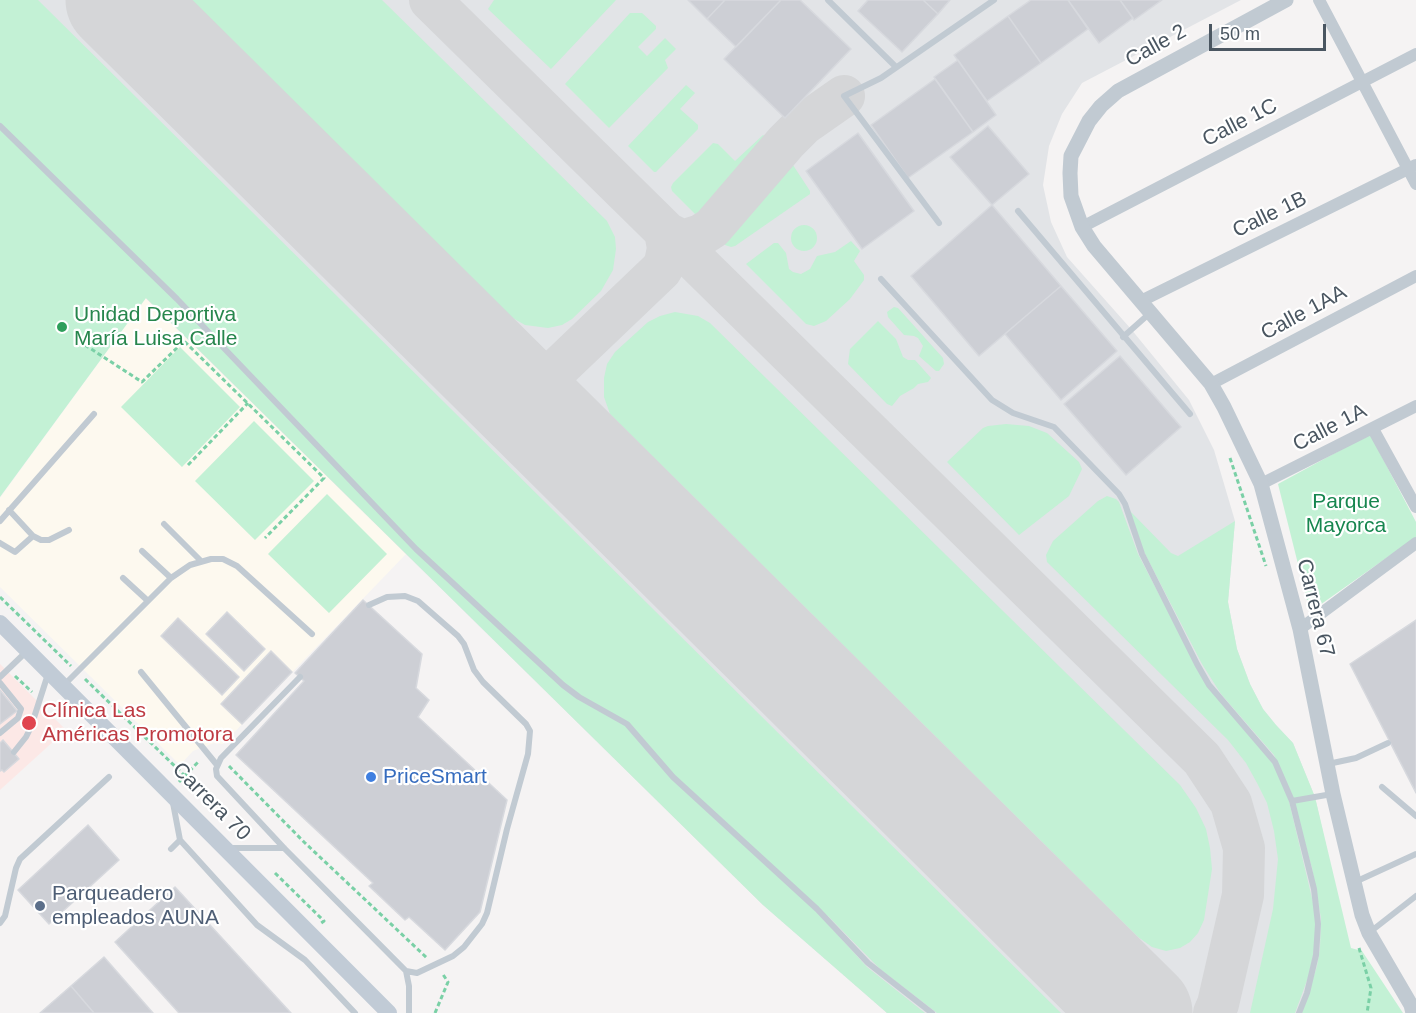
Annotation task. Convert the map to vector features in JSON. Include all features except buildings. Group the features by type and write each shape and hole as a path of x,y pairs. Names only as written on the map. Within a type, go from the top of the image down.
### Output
{"main road":[{"name":"Carrera 70","path":"0,623 174,788 224,848 389,1013"}],"street":[{"name":"Calle 2","path":"1071,156 1089,121 1118,91 1286,0"},
{"path":"1319,0 1361,82 1412,166 1416,184"},
{"name":"Calle 1C","path":"1082,227 1416,54"},
{"name":"Carrera 67","path":"1071,156 1071,196 1082,227 1110,267 1211,384 1261,484 1300,629 1333,794 1362,915 1363,937 1393,975 1411,1005 1413,1013"},
{"name":"Calle 1B","path":"1146,307 1412,166"},
{"name":"Calle 1AA","path":"1211,384 1416,276"},
{"name":"Calle 1A","path":"1261,484 1416,406"},
{"path":"1373,429 1416,507"},
{"path":"1300,629 1416,543"},
{"name":"Carrera 67","path":"1393,975 1416,989"}],"lane":[{"path":"828,0 896,68"},
{"path":"939,223 844,96 869,85 896,68 994,0"},
{"path":"0,126 177,299 416,549 563,685 579,697 627,724 673,777 818,909 868,963 932,1013"},
{"path":"1018,211 1190,414"},
{"path":"881,279 992,400 1013,413 1054,426 1119,494 1125,504 1142,554 1209,685 1270,754 1292,801 1314,889 1318,924 1316,955 1299,1013"},
{"path":"1123,337 1146,307"},
{"path":"0,521 94,414"},
{"path":"9,510 33,536 41,540 49,540 69,530"},
{"path":"164,524 201,561"},
{"path":"0,543 15,552 33,536"},
{"path":"142,551 171,578"},
{"path":"64,685 171,578 190,565 201,561 223,559 237,566 312,634"},
{"path":"123,578 148,601"},
{"path":"369,605 387,597 405,596 418,601 458,636 464,644 474,670 483,682 526,724 530,731 528,754 487,913 482,924 464,947 453,956 417,973 406,971"},
{"path":"0,677 28,650"},
{"path":"14,752 26,736 49,670"},
{"path":"141,672 217,765"},
{"path":"300,677 221,758 217,765 217,776 284,848 406,971 409,986 409,1013"},
{"path":"0,683 21,709 18,718 0,733"},
{"path":"1327,764 1356,758 1388,743"},
{"path":"0,923 5,916 20,859 109,777"},
{"path":"1382,787 1416,816"},
{"path":"174,788 180,840 257,925 305,960 355,1013"},
{"path":"1292,801 1333,794"},
{"path":"171,849 180,840"},
{"path":"224,848 284,848"},
{"path":"1354,882 1416,854"},
{"path":"1363,937 1415,899"}],"path":[{"path":"85,345 142,382 184,340 324,478 265,538"},
{"path":"188,465 248,404"},
{"path":"1230,458 1266,567"},
{"path":"0,597 185,776"},
{"path":"8,669 40,699"},
{"path":"174,788 206,753"},
{"path":"221,758 304,842 446,976 448,982 435,1013"},
{"path":"1363,937 1371,988 1367,1013"}],"shaded area":[{"path":"0,0 1241,0 1082,83 1062,114 1049,146 1043,185 1051,222 1067,257 1131,329 1189,400 1214,450 1235,521 1228,602 1237,649 1250,684 1263,709 1293,743 1315,797 1327,850 1329,1013 887,1013 763,905 117,270"},
{"path":"146,298 406,554 223,744 214,743 193,751 180,765 0,587 0,498"},
{"name":"Clínica Las Américas Promotora","path":"0,664 66,730 0,790"}],"green space":[{"path":"0,0 38,0 1061,1013 937,1013 880,969 828,916 824,920 867,967 925,1013 887,1013 763,905 146,298 0,497"},
{"path":"185,0 382,0 607,221 615,237 616,249 613,270 601,291 572,319 562,325 548,328 525,325 495,308"},
{"path":"494,0 616,0 551,69 488,9"},
{"path":"630,13 642,13 656,26 656,29 638,47 647,56 665,38 676,49 665,60 668,68 609,128 565,84"},
{"path":"686,85 695,93 680,109 698,125 698,129 654,172 628,146"},
{"path":"763,135 770,140 771,145 708,220 701,220 672,191 673,183 713,143 718,144 735,161"},
{"path":"782,161 791,162 810,194 735,246 725,245 721,237 724,229"},
{"path":"804,225 813,229 817,238 813,247 804,251 795,247 791,238 795,229"},
{"path":"851,241 860,251 854,261 864,275 864,280 850,299 826,321 814,326 806,324 746,264 774,243 778,243 786,253 789,269 801,274 810,269 817,256 835,252"},
{"path":"894,307 898,308 943,358 944,364 939,371 919,356 923,346 918,338 904,335 888,317 887,312"},
{"path":"675,312 698,316 710,323 1180,785 1196,808 1206,829 1212,869 1204,920 1198,933 1190,942 1180,948 1166,951 1152,947 1138,937 610,414 604,397 607,364 615,352 648,322"},
{"path":"878,321 896,339 903,357 915,360 931,378 928,382 918,384 900,396 892,406 887,404 848,364 850,349"},
{"path":"180,347 240,407 182,467 121,407"},
{"path":"254,421 314,481 255,540 195,481"},
{"path":"1006,424 1029,426 1047,433 1079,462 1082,469 1069,496 1019,535 947,462 983,428"},
{"name":"Parque Mayorca","path":"1370,434 1416,522 1416,537 1310,612 1278,484"},
{"path":"327,494 387,554 329,613 268,554"},
{"path":"1107,496 1119,502 1138,554 1196,665 1274,765 1288,797 1315,911 1315,945 1309,975 1295,1013 1250,1013 1273,909 1278,859 1267,803 1257,783 1246,763 1228,740 1047,562 1046,555 1053,541 1098,501"},
{"path":"1130,511 1171,553 1178,556 1235,521 1228,602 1237,649 1250,684 1263,709 1293,743 1315,797 1351,948 1362,951 1403,1013 1302,1013 1317,966 1321,918 1312,868 1291,792 1274,755 1221,694 1202,664 1143,550"}],"taxiway":[{"path":"430,0 1202,759 1231,803 1244,848 1243,895 1214,1013"},
{"path":"665,232 685,240 701,235 712,228 786,142 804,124 844,96"},
{"path":"505,384 512,389 528,389 537,386 549,377 661,270 668,248 665,232"},
{"path":"547,426 540,415 538,399 549,377"}],"runway":[{"path":"118,0 1140,1013"}],"place":[{"name":"Unidad Deportiva María Luisa Calle","path":"62,327"},
{"name":"Clínica Las Américas Promotora","path":"29,723"},
{"name":"PriceSmart","path":"371,777"},
{"name":"Parqueadero empleados AUNA","path":"40,906"}]}
